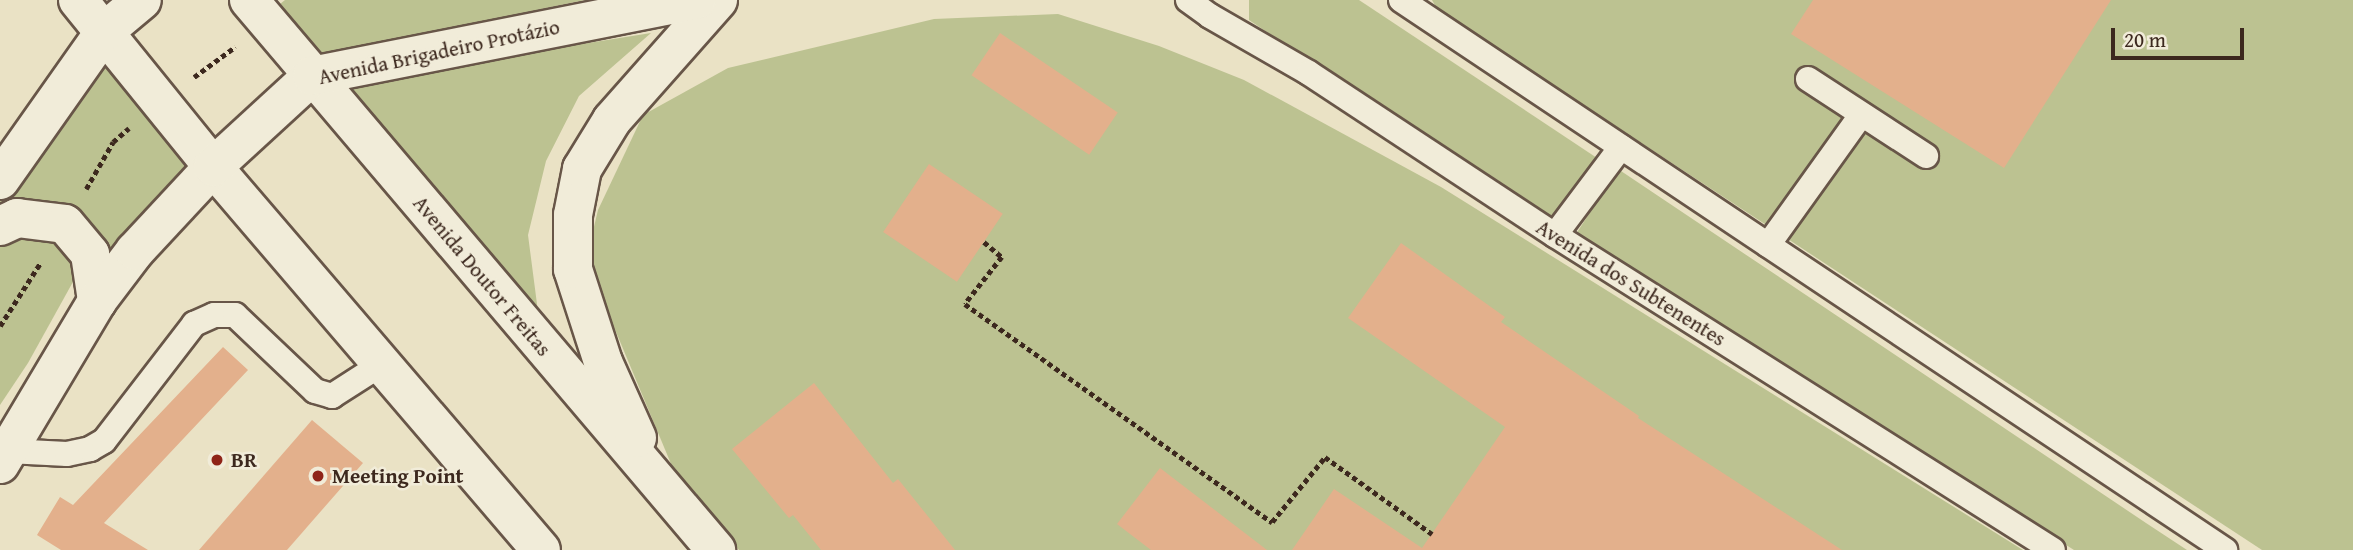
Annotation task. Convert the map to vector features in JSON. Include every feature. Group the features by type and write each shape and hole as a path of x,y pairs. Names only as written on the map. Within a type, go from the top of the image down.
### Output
{"main road":[{"path":"78,0 213,167 541,550"},
{"path":"0,180 105,31 142,0"},
{"name":"Avenida Doutor Freitas","path":"249,0 716,550"},
{"name":"Avenida Brigadeiro Protázio","path":"4,457 97,301 135,251 213,167 312,76 697,0"},
{"path":"655,479 603,362 573,269 573,215 582,169 612,120 718,0"},
{"path":"0,226 18,218 65,224 90,254 97,301"}],"lane":[{"name":"Avenida dos Subtenentes","path":"1188,0 1217,8 1309,73 1555,235 2053,550"},
{"path":"1408,2 2225,550"},
{"path":"1808,79 1926,156"},
{"path":"1769,245 1861,115"},
{"path":"1555,235 1621,147"},
{"path":"4,457 67,454 90,449 104,440 194,324 214,315 235,315 315,391 332,396 382,364"}],"path":[{"path":"984,242 1002,257 965,304 1272,522 1325,457 1432,534"}],"green space":[{"path":"285,0 585,0 310,57 280,4"},
{"path":"1249,0 1359,0 1597,158 1551,222 1249,20"},
{"path":"1432,0 2353,0 2353,550 2262,550 1437,9"},
{"path":"1058,14 1159,46 1244,80 1441,187 2023,550 739,550 674,471 586,260 598,210 643,115 728,68 934,19"},
{"path":"651,33 579,96 546,161 528,235 540,327 331,84"},
{"path":"105,49 198,166 105,276 90,238 0,210 0,195"},
{"path":"1618,169 2187,550 2074,550 1576,234"},
{"path":"23,234 64,244 79,271 28,363 0,405 0,244"}],"building":[{"path":"1813,0 2111,0 2004,168 1791,34"},
{"path":"1000,33 1118,112 1089,155 971,75"},
{"path":"929,164 1003,214 957,282 883,232"},
{"path":"1401,243 1505,317 1501,322 1639,416 1638,418 1842,550 1292,550 1334,489 1422,548 1505,427 1348,318"},
{"path":"223,347 248,370 104,523 148,550 61,550 37,535 60,497 73,505"},
{"path":"814,383 893,483 898,479 955,550 821,550 793,515 789,518 732,449"},
{"path":"312,420 363,463 287,550 199,550"},
{"path":"1160,468 1267,550 1151,550 1117,524"}],"place":[{"name":"BR","path":"217,460"},
{"name":"Meeting Point","path":"318,476"}]}
